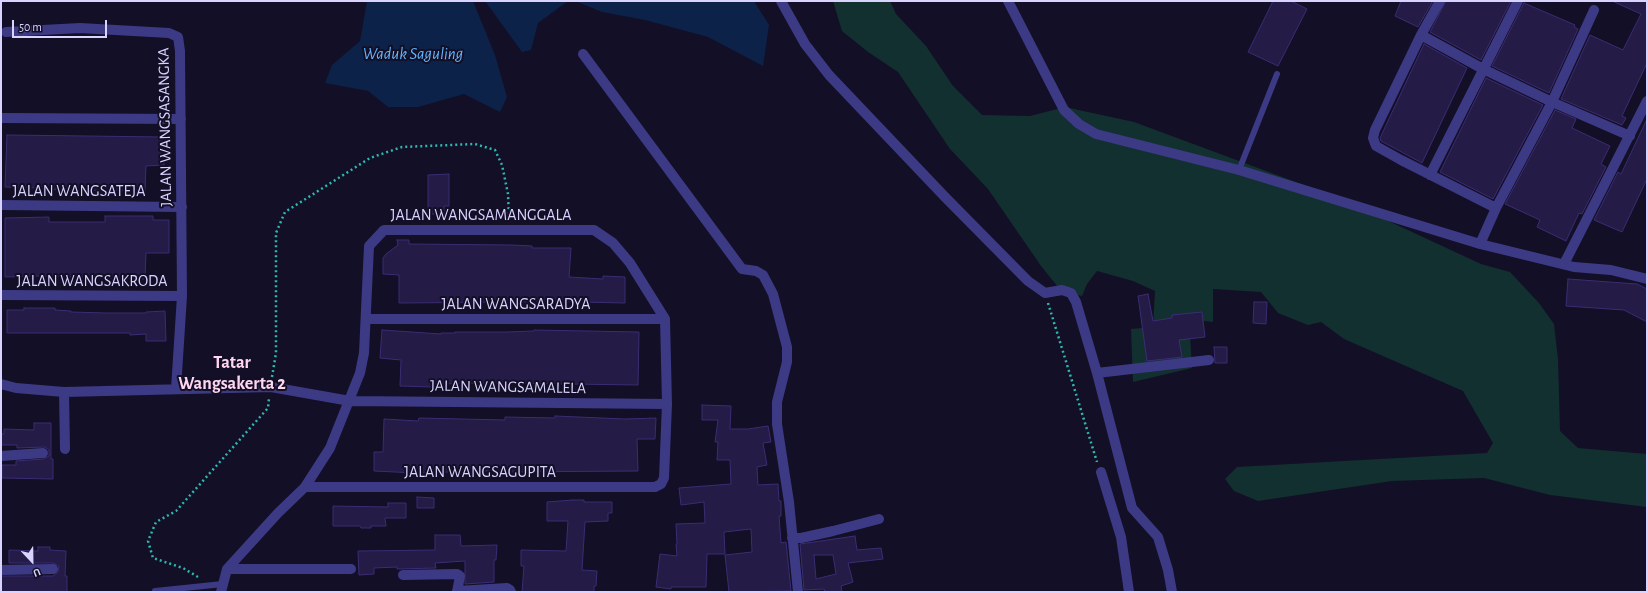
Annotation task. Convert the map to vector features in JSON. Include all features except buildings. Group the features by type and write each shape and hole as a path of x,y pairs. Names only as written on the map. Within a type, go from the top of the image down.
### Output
{"street":[{"path":"781,1 805,44 829,75 1028,281 1045,293 1062,290 1071,293 1076,302 1097,373 1132,508 1158,537 1168,570 1172,592"},
{"path":"1008,1 1064,110 1079,124 1096,134 1239,170 1480,244 1564,264 1584,268 1611,270 1647,279"},
{"path":"1440,1 1421,35 1375,130 1373,138 1376,146 1496,208"},
{"path":"1430,175 1518,1"},
{"path":"1480,244 1496,208 1552,102 1594,10"},
{"name":"JALAN WANGSASANGKA","path":"6,32 80,28 169,33 178,37 180,51 182,296 176,389"},
{"path":"1421,35 1483,70 1630,136"},
{"path":"583,54 742,270 756,271 763,275 773,294 787,347 787,362 777,402 777,424 789,502 798,592"},
{"path":"1564,264 1647,101"},
{"path":"1,118 181,119"},
{"name":"JALAN WANGSATEJA","path":"1,205 182,206"},
{"name":"JALAN WANGSAMANGGALA","path":"227,569 278,513 305,487 330,448 360,373 364,353 369,246 384,230 594,230 613,243 630,264 665,319"},
{"name":"JALAN WANGSAKRODA","path":"1,295 182,296"},
{"name":"JALAN WANGSARADYA","path":"366,319 665,319"},
{"path":"665,319 667,404"},
{"path":"1097,373 1209,360"},
{"name":"JALAN WANGSAMALELA","path":"1,384 16,388 64,392 271,387 350,401 667,404"},
{"path":"64,392 65,449"},
{"name":"JALAN WANGSAGUPITA","path":"305,487 655,487 661,484 664,478 667,404"},
{"path":"1,456 43,453"},
{"path":"1101,472 1121,537 1129,592"},
{"path":"792,538 801,538 834,532 879,519"},
{"path":"222,588 227,569 351,568"},
{"path":"1,570 53,569"},
{"path":"403,575 457,574 460,576 457,592 506,588 511,592"}],"lane":[{"path":"1239,170 1277,74"},
{"path":"156,591 210,585 222,588"}],"path":[{"path":"210,585 183,568 153,558 148,541 156,522 176,511 268,408 276,353 276,233 285,212 370,158 402,147 475,144 495,150 502,165 508,194 509,230"},
{"path":"1045,293 1101,472"}],"green space":[{"path":"833,1 890,1 896,14 926,46 953,86 982,115 1030,116 1065,107 1134,122 1339,198 1481,264 1510,272 1539,303 1554,324 1558,359 1560,431 1578,448 1647,454 1647,507 1550,495 1484,478 1392,481 1258,501 1234,491 1225,479 1237,467 1487,453 1493,443 1463,391 1344,339 1321,322 1308,325 1278,313 1261,292 1213,289 1213,322 1189,319 1192,368 1133,382 1131,329 1153,327 1155,291 1133,281 1097,271 1087,284 1082,296 1062,292 1041,266 988,189 950,149 898,72 868,52 842,31"}],"water":[{"name":"Waduk Saguling","path":"367,1 473,1 495,55 507,97 500,112 464,94 418,107 388,107 368,91 325,83 332,65 360,41"},
{"name":"Waduk Saguling","path":"485,1 568,1 538,23 531,50 522,52"},
{"path":"575,1 754,1 769,25 763,66 708,37 645,20 602,12"}],"district":[{"name":"Tatar Wangsakerta 2","path":"232,373"}]}
